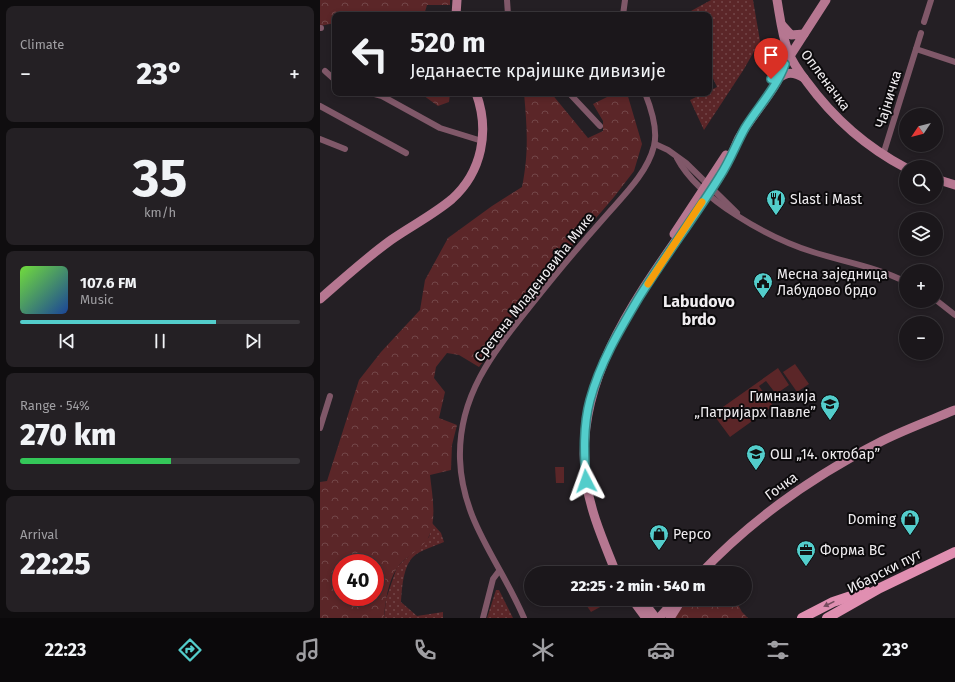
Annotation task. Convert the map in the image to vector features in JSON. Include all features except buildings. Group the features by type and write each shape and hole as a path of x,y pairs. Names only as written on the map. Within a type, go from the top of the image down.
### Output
{"main road":[{"name":"Ибарски пут","path":"827,618 880,588 955,552"},
{"path":"802,618 833,602 855,593 880,588"}],"street":[{"path":"456,12 458,0"},
{"path":"507,0 508,12"},
{"path":"623,12 624,0"},
{"name":"Опленачка","path":"777,0 781,24 790,55 804,78 834,115 864,142 899,164"},
{"path":"612,564 597,525 586,481 584,446 588,411 594,388 607,353 624,321 663,260 673,236 734,152 738,140 776,82 790,55 826,0"},
{"path":"924,22 931,0"},
{"path":"781,24 791,35 796,36 804,34"},
{"name":"Чајничка","path":"883,155 921,33"},
{"path":"916,49 955,62"},
{"path":"754,114 771,79 785,64"},
{"path":"325,71 332,77"},
{"path":"776,82 788,73 804,78"},
{"path":"382,96 440,128 482,141"},
{"path":"320,299 390,241 454,196 465,185 480,156 482,141 482,118 477,96"},
{"path":"572,96 600,126"},
{"name":"Сретена Младеновића Мике","path":"524,618 471,515 461,473 460,458 462,428 473,390 484,367 498,346 547,285 637,179 648,160 655,144 653,120 646,96"},
{"path":"320,106 406,152"},
{"path":"320,139 345,149"},
{"path":"655,144 668,150 686,164 707,188 740,216 782,240 812,252 879,271 899,279"},
{"path":"943,181 955,185"},
{"path":"943,306 955,315"},
{"path":"320,428 330,396"},
{"name":"Гочка","path":"708,566 745,530 822,474 882,441 955,410"},
{"path":"483,618 493,579 499,571"},
{"path":"637,606 646,618"},
{"path":"648,606 657,618 669,606"},
{"path":"670,618 678,606"}],"green space":[{"path":"320,0 450,0 450,5 427,5 425,12 332,12 332,24 320,26"},
{"path":"711,0 753,0 760,41 744,69 704,130 690,100 698,96 712,96 712,90 717,87 712,76 712,12 674,12 691,11"},
{"path":"424,96 450,96 449,102 438,106"},
{"path":"524,96 553,96 588,138 603,131 603,121 593,104 609,96 628,96 642,144 634,171 614,197 502,328 506,332 479,367 459,355 447,353 436,367 434,378 445,392 439,418 457,425 452,445 451,470 430,475 433,522 429,536 423,545 404,560 397,568 391,579 385,605 384,618 320,618 320,482 327,481 359,380 381,352 420,310 425,280 448,238 492,206 522,187 526,163 527,129"},
{"path":"795,364 809,384 797,392 783,372"},
{"path":"778,368 789,385 776,394 766,381 759,386 773,406 730,437 713,414"},
{"path":"555,467 564,467 564,483 556,483"},
{"path":"432,523 441,533 444,542 420,552 410,561 405,572 401,602 417,616 443,612 443,618 384,618 386,599 397,567 429,537"},
{"path":"496,590 499,590 513,618 487,618"},
{"path":"587,606 602,606 591,612"},
{"path":"683,606 739,606 748,618 674,618"}],"slow traffic":[{"path":"648,284 702,202"}],"place":[{"name":"Slast i Mast","path":"776,216"},
{"name":"Месна заједница Лабудово брдо","path":"763,299"},
{"name":"Гимназија „Патријарх Павле”","path":"830,421"},
{"name":"ОШ „14. октобар”","path":"756,471"},
{"name":"Doming","path":"910,536"},
{"name":"Pepco","path":"659,551"},
{"name":"Форма ВС","path":"806,567"}],"district":[{"name":"Labudovo brdo","path":"699,310"}],"route":[{"path":"586,481 584,446 588,411 590,400 607,353 624,321 663,260 712,189 734,152 738,140 776,82 785,64 779,68 771,79"}]}
